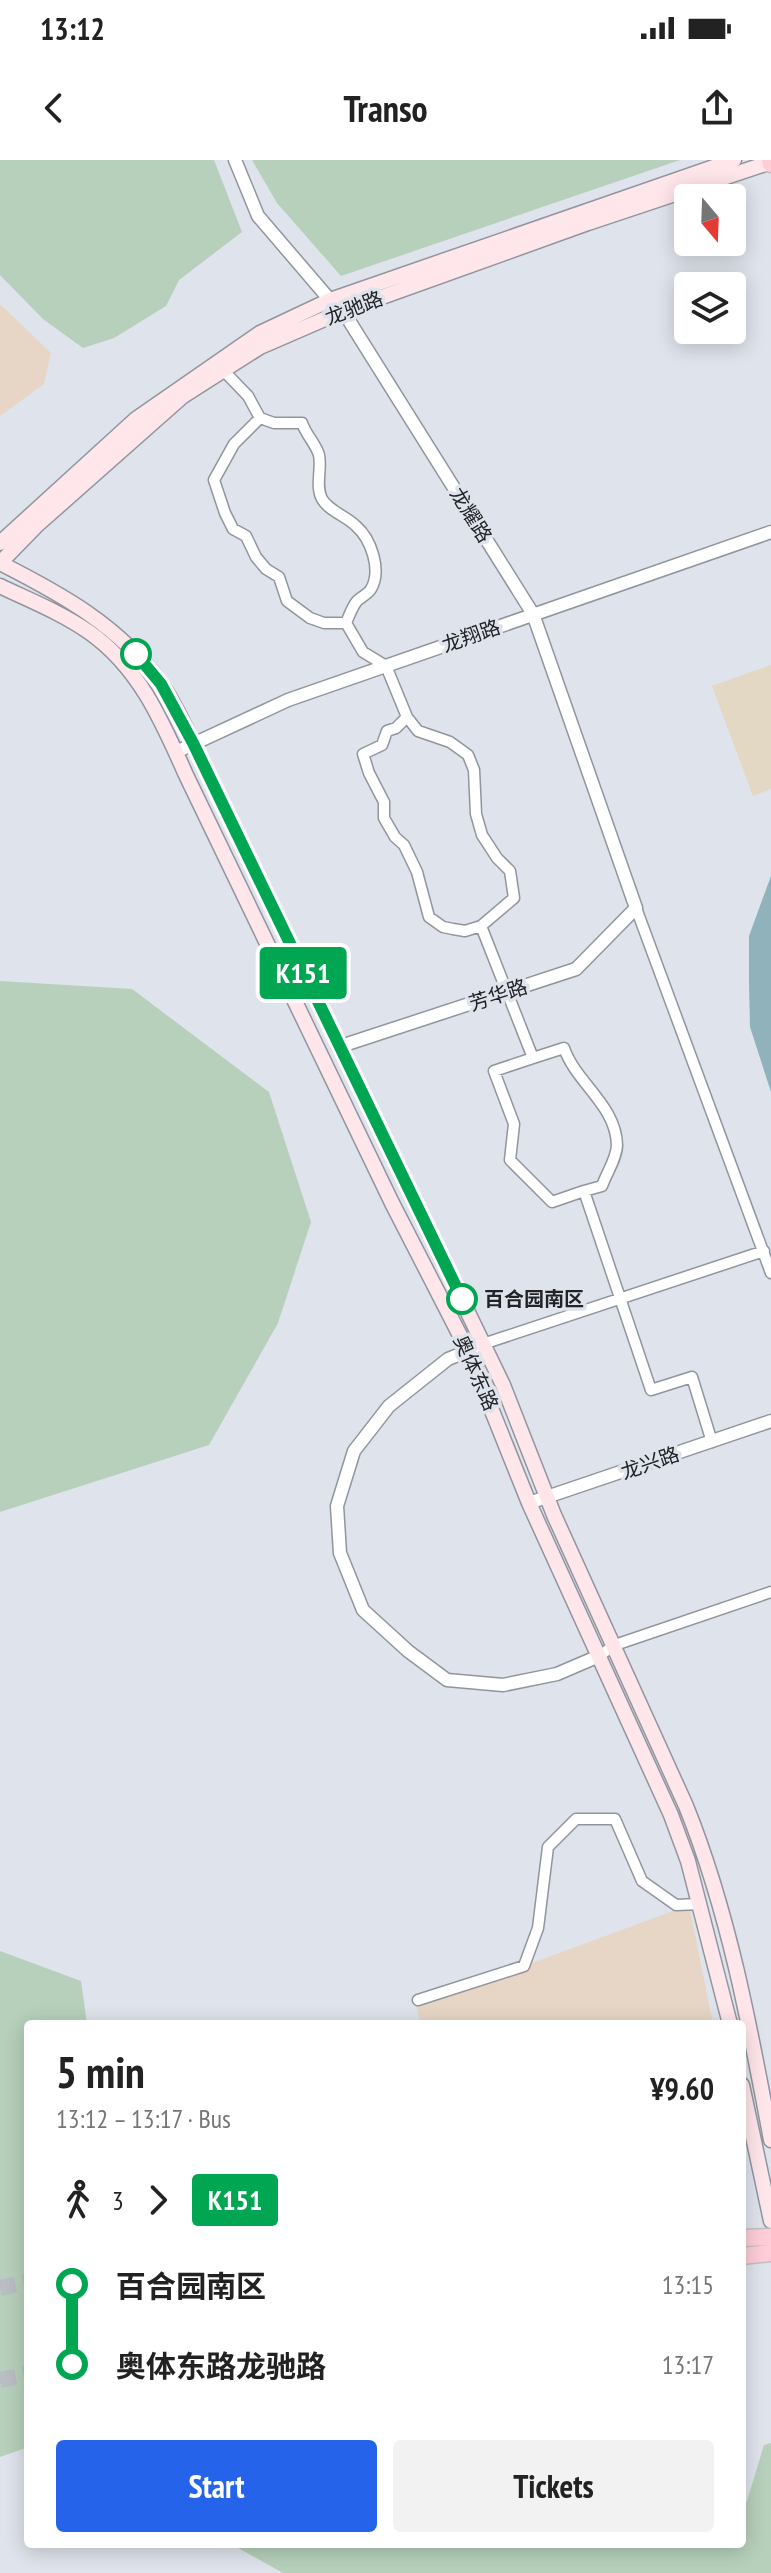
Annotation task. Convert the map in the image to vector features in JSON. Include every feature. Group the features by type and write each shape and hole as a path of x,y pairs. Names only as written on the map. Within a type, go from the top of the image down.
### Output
{"main road":[{"name":"龙驰路","path":"0,543 136,419 260,333 330,300 734,160"},
{"name":"龙驰路","path":"0,563 36,526 183,396 260,347 343,311 588,223 771,162"},
{"path":"0,563 79,606 117,634 161,684 193,743 503,1385 554,1515 615,1645 703,1847 730,1941 766,2091 771,2140"},
{"name":"奥体东路","path":"0,586 89,632 120,659 144,689 161,718 385,1189 468,1351 529,1503 671,1815 688,1861 729,2020"},
{"path":"746,2104 771,2221"},
{"path":"746,2239 766,2245"},
{"path":"746,2254 766,2245"}],"street":[{"name":"龙耀路","path":"235,160 258,216 343,311 533,614 636,908"},
{"path":"223,370 248,396 260,418 274,423 302,423 319,456 320,496 358,527 368,541 375,571 371,590 356,602 346,623"},
{"path":"260,418 234,444 214,480 225,513 233,529 246,536 266,569 279,577 287,601 310,618 324,623 346,623"},
{"name":"龙翔路","path":"176,752 288,700 771,532"},
{"path":"346,623 363,652 386,666 407,717 418,731 450,742 468,755 474,770 476,814 482,835 510,871 514,898 481,926 465,931 443,927 429,917 417,872 404,845 395,837 384,818 384,802 363,754 382,745 387,731 396,728 407,717"},
{"path":"636,908 771,1273"},
{"name":"芳华路","path":"338,1047 576,969 636,908"},
{"path":"481,926 533,1058"},
{"path":"564,1048 570,1063 599,1098 618,1148 602,1186 584,1191 552,1202 510,1160 514,1124 494,1071 564,1048"},
{"path":"584,1191 651,1390 692,1377 712,1442"},
{"path":"764,1251 483,1344 448,1359 389,1406 354,1451 337,1506 340,1553 363,1610 408,1651 447,1680 503,1685 557,1674 599,1656 615,1645 771,1592"},
{"name":"龙兴路","path":"529,1503 771,1421"},
{"path":"418,2000 524,1966 538,1928 548,1847 576,1819 615,1819 642,1881 676,1905 700,1904"}],"shaded area":[{"path":"0,304 51,353 44,384 0,416"},
{"path":"771,665 771,789 753,796 712,686"},
{"path":"689,1905 712,2020 420,2020 416,2006"}],"green space":[{"path":"0,160 214,160 242,232 179,280 166,306 114,338 83,348 43,319 0,275"},
{"path":"252,160 680,160 341,276 277,203"},
{"path":"0,981 132,989 269,1092 311,1222 278,1323 209,1445 0,1512"},
{"path":"0,1951 81,1981 86,2020 24,2020 24,2449 0,2457"},
{"path":"771,2443 771,2573 283,2573 238,2548 746,2548 746,2501 764,2445"}],"water":[{"path":"771,876 771,1092 750,1027 749,936"}],"tunnel":[{"path":"0,2288 24,2283"},
{"path":"0,2380 24,2375"}],"bus line":[{"name":"K151","path":"136,654 161,684 177,710 462,1299"}],"place":[{"name":"百合园南区","path":"462,1299"}]}
